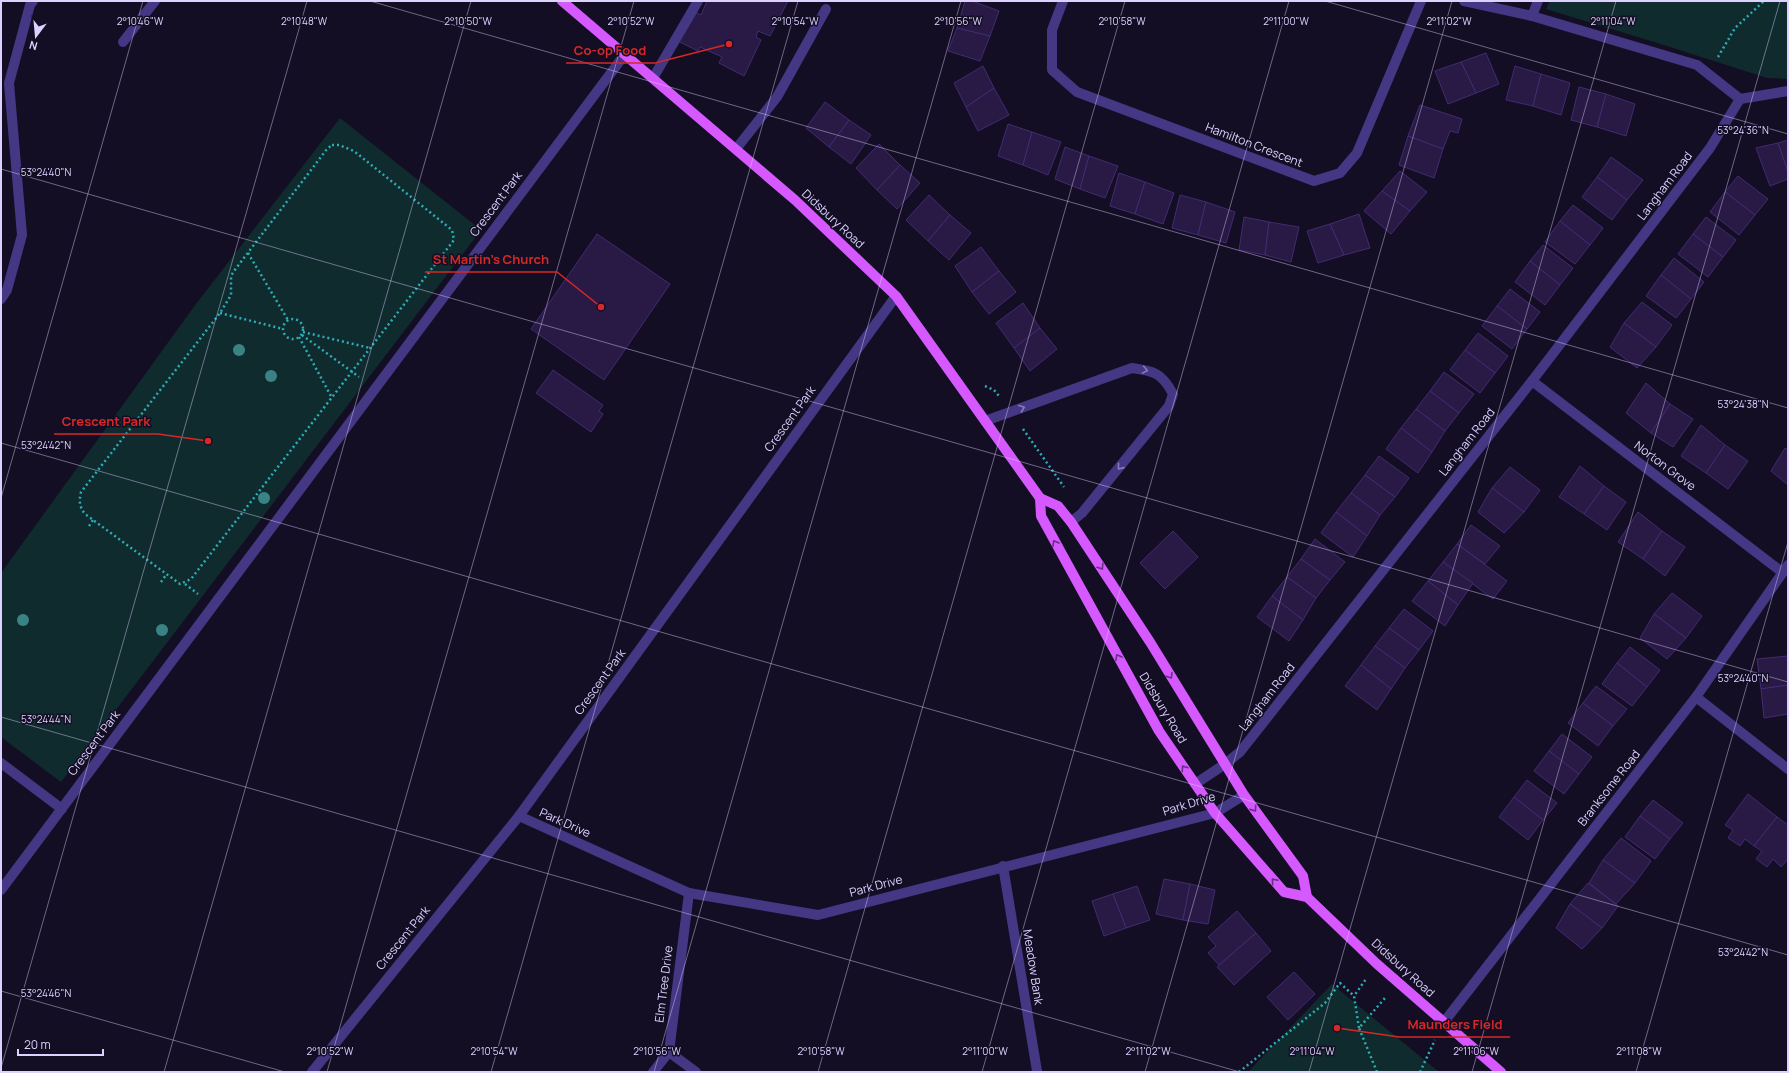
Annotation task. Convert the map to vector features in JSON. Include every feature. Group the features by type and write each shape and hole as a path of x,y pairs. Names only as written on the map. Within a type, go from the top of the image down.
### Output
{"main road":[{"name":"Didsbury Road","path":"562,1 795,200 896,296 1040,498 1058,506 1071,522 1150,642 1244,795 1303,876 1308,897"},
{"name":"Didsbury Road","path":"1040,498 1040,516 1159,731 1215,813 1284,892 1308,897 1377,964 1501,1072"}],"street":[{"path":"1,299 22,235 9,83 30,5 33,1"},
{"path":"123,42 155,1"},
{"path":"652,78 698,1"},
{"name":"Hamilton Crescent","path":"1063,1 1052,30 1052,70 1077,92 1314,181 1340,173 1357,153 1421,1"},
{"path":"1464,1 1532,16 1697,65 1740,98 1788,91"},
{"path":"1532,16 1538,1"},
{"path":"736,149 777,97 826,9"},
{"name":"Crescent Park","path":"1,890 625,54"},
{"name":"Langham Road","path":"1195,784 1240,752 1532,381 1710,148 1740,98"},
{"name":"Crescent Park","path":"312,1072 519,816 896,296"},
{"path":"985,421 1132,368 1154,371 1167,382 1173,394 1169,406 1082,513 1071,522"},
{"name":"Norton Grove","path":"1532,381 1785,568"},
{"name":"Branksome Road","path":"1444,1022 1696,697 1785,568"},
{"path":"1696,697 1788,769"},
{"path":"1,763 62,809"},
{"name":"Park Drive","path":"519,816 689,893 818,915 1003,866 1215,813 1244,795"},
{"name":"Meadow Bank","path":"1003,866 1037,1071"},
{"name":"Elm Tree Drive","path":"669,1052 689,893"},
{"path":"653,1072 669,1052 696,1072"}],"path":[{"path":"1708,73 1735,28 1764,1"},
{"path":"332,145 339,145 354,152 452,230 454,235 451,245 191,579 180,584 93,520 80,508 79,500 81,492 220,313 231,295 231,276 234,271 327,149 332,145"},
{"path":"248,253 288,320"},
{"path":"220,313 283,329"},
{"path":"294,319 300,322 303,328 299,337 289,339 284,335 283,329 288,320 294,319"},
{"path":"302,333 375,389"},
{"path":"302,333 371,348"},
{"path":"299,337 332,398"},
{"path":"89,526 93,520"},
{"path":"161,582 166,575"},
{"path":"1354,996 1377,964"},
{"path":"1239,1072 1325,1003 1340,983 1354,996 1359,1028 1377,1072"},
{"path":"1359,1028 1399,983"},
{"path":"1420,1072 1444,1022"}],"green space":[{"path":"1550,1 1788,1 1788,79 1767,78 1546,9"},
{"path":"340,118 481,230 61,782 1,737 1,573 196,304"},
{"path":"1332,984 1439,1072 1248,1072"}],"building":[{"path":"707,1 788,1 770,36 758,31 756,37 761,40 744,76 719,63 722,57 700,47 698,51 678,41 693,11 701,15"},
{"path":"965,1 972,1 999,11 990,36 957,28"},
{"path":"957,28 990,36 980,61 948,51"},
{"path":"1486,53 1499,84 1476,93 1461,62"},
{"path":"1461,62 1476,93 1448,104 1435,71"},
{"path":"983,66 994,88 966,107 954,83"},
{"path":"1515,66 1541,74 1533,106 1506,100"},
{"path":"1541,74 1570,83 1561,115 1533,106"},
{"path":"1579,87 1606,94 1597,127 1571,120"},
{"path":"994,88 1009,115 978,131 966,107"},
{"path":"1606,94 1635,104 1626,136 1597,127"},
{"path":"825,102 849,120 829,147 806,128"},
{"path":"1420,105 1462,119 1458,133 1450,131 1443,149 1408,136"},
{"path":"849,120 871,135 851,164 829,147"},
{"path":"1008,124 1032,132 1023,165 998,156"},
{"path":"1032,132 1061,142 1048,175 1023,165"},
{"path":"1408,136 1443,149 1434,178 1399,165"},
{"path":"1788,140 1788,172 1778,143"},
{"path":"1778,143 1788,172 1788,179 1770,186 1756,148"},
{"path":"879,144 900,165 877,190 856,168"},
{"path":"1065,147 1089,156 1080,189 1055,179"},
{"path":"1089,156 1118,166 1105,198 1080,189"},
{"path":"1611,157 1643,180 1627,200 1597,177"},
{"path":"900,165 920,183 897,209 877,190"},
{"path":"1400,171 1427,192 1410,211 1382,191"},
{"path":"1119,173 1145,182 1135,214 1110,206"},
{"path":"1738,176 1768,199 1755,215 1725,192"},
{"path":"1597,177 1627,200 1612,220 1582,197"},
{"path":"1145,182 1174,193 1163,224 1135,214"},
{"path":"1382,191 1410,211 1391,234 1364,211"},
{"path":"1725,192 1755,215 1739,235 1710,212"},
{"path":"929,195 950,215 928,241 906,220"},
{"path":"1180,195 1206,202 1198,235 1172,228"},
{"path":"1206,202 1235,212 1226,243 1198,235"},
{"path":"1573,205 1603,228 1590,245 1560,221"},
{"path":"1359,214 1370,248 1344,255 1330,224"},
{"path":"950,215 971,233 949,260 928,241"},
{"path":"1244,217 1269,222 1265,255 1239,250"},
{"path":"1706,217 1736,240 1723,257 1693,234"},
{"path":"1560,221 1590,245 1575,264 1545,242"},
{"path":"1269,222 1299,227 1291,262 1265,255"},
{"path":"1330,224 1344,255 1318,263 1307,231"},
{"path":"597,234 670,284 604,380 531,329"},
{"path":"1693,234 1723,257 1708,277 1678,254"},
{"path":"1543,245 1573,268 1560,285 1530,261"},
{"path":"981,247 999,271 972,292 955,266"},
{"path":"1674,258 1704,282 1691,299 1661,275"},
{"path":"1530,261 1560,285 1545,305 1515,282"},
{"path":"999,271 1016,292 989,314 972,292"},
{"path":"1661,275 1691,299 1676,318 1646,296"},
{"path":"1510,289 1540,312 1527,329 1497,306"},
{"path":"1642,302 1672,325 1656,347 1624,323"},
{"path":"1023,303 1040,328 1014,348 996,323"},
{"path":"1497,306 1527,329 1512,349 1482,326"},
{"path":"1624,323 1656,347 1637,368 1610,347"},
{"path":"1040,328 1057,349 1030,371 1014,348"},
{"path":"1478,333 1508,356 1495,373 1465,350"},
{"path":"1465,350 1495,373 1480,393 1450,370"},
{"path":"553,370 603,405 599,411 603,414 591,432 536,393"},
{"path":"1444,372 1474,394 1459,413 1430,391"},
{"path":"1646,383 1670,404 1651,433 1626,413"},
{"path":"1430,391 1459,413 1445,431 1416,409"},
{"path":"1670,404 1693,419 1673,447 1651,433"},
{"path":"1416,409 1445,431 1432,452 1401,428"},
{"path":"1701,425 1725,445 1706,473 1681,456"},
{"path":"1401,428 1432,452 1418,473 1386,449"},
{"path":"1725,445 1748,461 1728,489 1706,473"},
{"path":"1785,448 1788,450 1788,485 1771,471"},
{"path":"1379,456 1409,478 1395,497 1365,475"},
{"path":"1580,466 1604,486 1584,514 1559,497"},
{"path":"1510,467 1540,490 1524,512 1492,488"},
{"path":"1365,475 1395,497 1380,515 1351,493"},
{"path":"1604,486 1626,502 1607,530 1584,514"},
{"path":"1492,488 1524,512 1504,533 1478,512"},
{"path":"1351,493 1380,515 1367,536 1336,512"},
{"path":"1336,512 1367,536 1353,557 1321,533"},
{"path":"1638,512 1662,531 1643,559 1618,542"},
{"path":"1471,525 1500,546 1485,564 1457,544"},
{"path":"1173,531 1198,557 1165,589 1140,563"},
{"path":"1662,531 1685,547 1665,576 1643,559"},
{"path":"1315,539 1345,562 1330,580 1301,559"},
{"path":"1457,544 1507,581 1493,599 1443,562"},
{"path":"1301,559 1330,580 1316,598 1287,577"},
{"path":"1443,562 1473,583 1458,605 1428,581"},
{"path":"1287,577 1316,598 1303,620 1272,596"},
{"path":"1428,581 1458,605 1445,626 1412,601"},
{"path":"1672,593 1702,616 1686,638 1654,614"},
{"path":"1272,596 1303,620 1289,641 1257,617"},
{"path":"1404,609 1433,631 1419,650 1389,628"},
{"path":"1654,614 1686,638 1667,659 1640,638"},
{"path":"1389,628 1419,650 1405,668 1375,646"},
{"path":"1375,646 1405,668 1391,689 1361,665"},
{"path":"1630,647 1660,670 1647,687 1617,663"},
{"path":"1788,656 1788,685 1761,689 1757,659"},
{"path":"1617,663 1647,687 1632,706 1602,684"},
{"path":"1361,665 1391,689 1377,710 1345,686"},
{"path":"1788,685 1788,714 1764,718 1761,689"},
{"path":"1596,686 1627,709 1613,726 1583,703"},
{"path":"1583,703 1613,726 1598,746 1568,723"},
{"path":"1562,734 1592,757 1579,774 1549,751"},
{"path":"1549,751 1579,774 1564,794 1534,771"},
{"path":"1527,780 1557,803 1543,820 1514,797"},
{"path":"1748,794 1777,817 1754,846 1745,839 1740,846 1728,838 1733,830 1725,825"},
{"path":"1514,797 1543,820 1528,840 1499,817"},
{"path":"1653,800 1683,823 1670,839 1640,816"},
{"path":"1640,816 1670,839 1655,859 1625,837"},
{"path":"1777,817 1788,825 1788,859 1781,867 1773,859 1767,867 1756,859 1762,851 1754,846"},
{"path":"1621,838 1651,861 1635,883 1603,860"},
{"path":"1603,860 1635,883 1616,904 1589,883"},
{"path":"1164,879 1190,884 1183,920 1156,914"},
{"path":"1588,883 1618,906 1602,928 1570,904"},
{"path":"1190,884 1215,890 1208,924 1183,920"},
{"path":"1137,886 1150,920 1126,928 1113,894"},
{"path":"1113,894 1126,928 1104,936 1092,901"},
{"path":"1570,904 1602,928 1582,949 1556,928"},
{"path":"1237,911 1256,933 1219,965 1208,953 1216,946 1208,937"},
{"path":"1256,933 1271,951 1234,985 1217,967"},
{"path":"1294,972 1315,994 1288,1020 1267,997"}],"place":[{"name":"Co-op Food","path":"729,44"},
{"name":"St Martin's Church","path":"601,307"},
{"name":"Crescent Park","path":"208,441"},
{"name":"Maunders Field","path":"1337,1028"}]}
